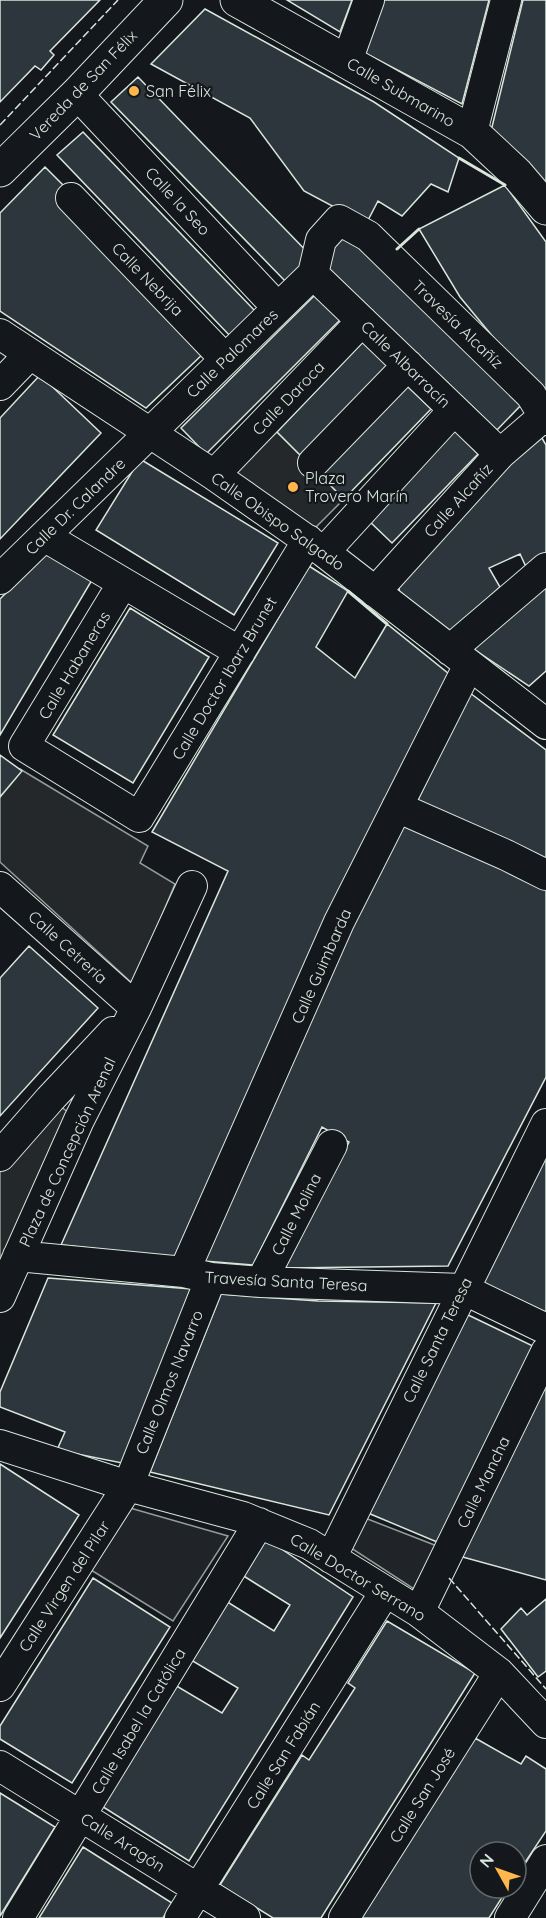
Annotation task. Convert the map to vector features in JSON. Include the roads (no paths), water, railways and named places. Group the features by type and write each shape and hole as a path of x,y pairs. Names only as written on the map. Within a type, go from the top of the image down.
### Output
{"main road":[{"name":"Vereda de San Félix","path":"0,170 77,94 166,0"},
{"name":"Calle Submarino","path":"237,0 472,132 516,173 546,208"}],"street":[{"path":"346,61 369,0"},
{"path":"472,132 506,0"},
{"name":"Calle la Seo","path":"77,94 279,308"},
{"name":"Calle Nebrija","path":"71,198 225,359"},
{"name":"Travesía Alcañíz","path":"313,274 321,240 339,220 368,236 531,395 545,418"},
{"name":"Calle Palomares","path":"150,433 313,274"},
{"name":"Calle Albarracín","path":"313,274 500,454"},
{"name":"Calle Daroca","path":"214,475 362,321"},
{"name":"Calle Obispo Salgado","path":"0,334 214,475 316,546 460,658 539,707"},
{"path":"0,385 30,354"},
{"path":"313,463 408,365"},
{"name":"Calle Doctor Ibarz Brunet","path":"140,817 240,652 316,546 454,410"},
{"name":"Calle Alcañíz","path":"375,592 500,454 545,418"},
{"name":"Calle Dr. Calandre","path":"0,579 150,433"},
{"path":"44,536 240,652"},
{"name":"Calle Guimbarda","path":"197,1275 339,922 396,807 460,658 546,568"},
{"name":"Calle Habaneras","path":"123,583 24,747 140,817"},
{"path":"396,807 546,875"},
{"name":"Plaza de Concepción Arenal","path":"0,1298 79,1120 136,1008 192,886"},
{"name":"Calle Cetrería","path":"6,904 136,1008"},
{"name":"Plaza de Concepción Arenal","path":"0,1156 136,1008"},
{"name":"Calle Santa Teresa","path":"331,1558 546,1124"},
{"name":"Calle Molina","path":"261,1282 332,1145"},
{"name":"Travesía Santa Teresa","path":"18,1256 261,1282 463,1289 546,1329"},
{"name":"Calle Olmos Navarro","path":"128,1486 197,1275"},
{"name":"Calle Mancha","path":"419,1612 546,1352"},
{"name":"Calle Doctor Serrano","path":"0,1444 128,1486 259,1523 309,1544 419,1612 499,1673 546,1723"},
{"name":"Calle Virgen del Pilar","path":"0,1686 128,1486"},
{"name":"Calle Isabel la Católica","path":"18,1918 259,1523"},
{"name":"Calle San Fabián","path":"180,1918 385,1592"},
{"name":"Calle San José","path":"344,1918 499,1673"},
{"name":"Calle Aragón","path":"0,1766 245,1918"},
{"path":"510,1918 546,1860"}],"place":[{"name":"San Félix","path":"134,91"},
{"name":"Plaza Trovero Marín","path":"293,487"}]}
